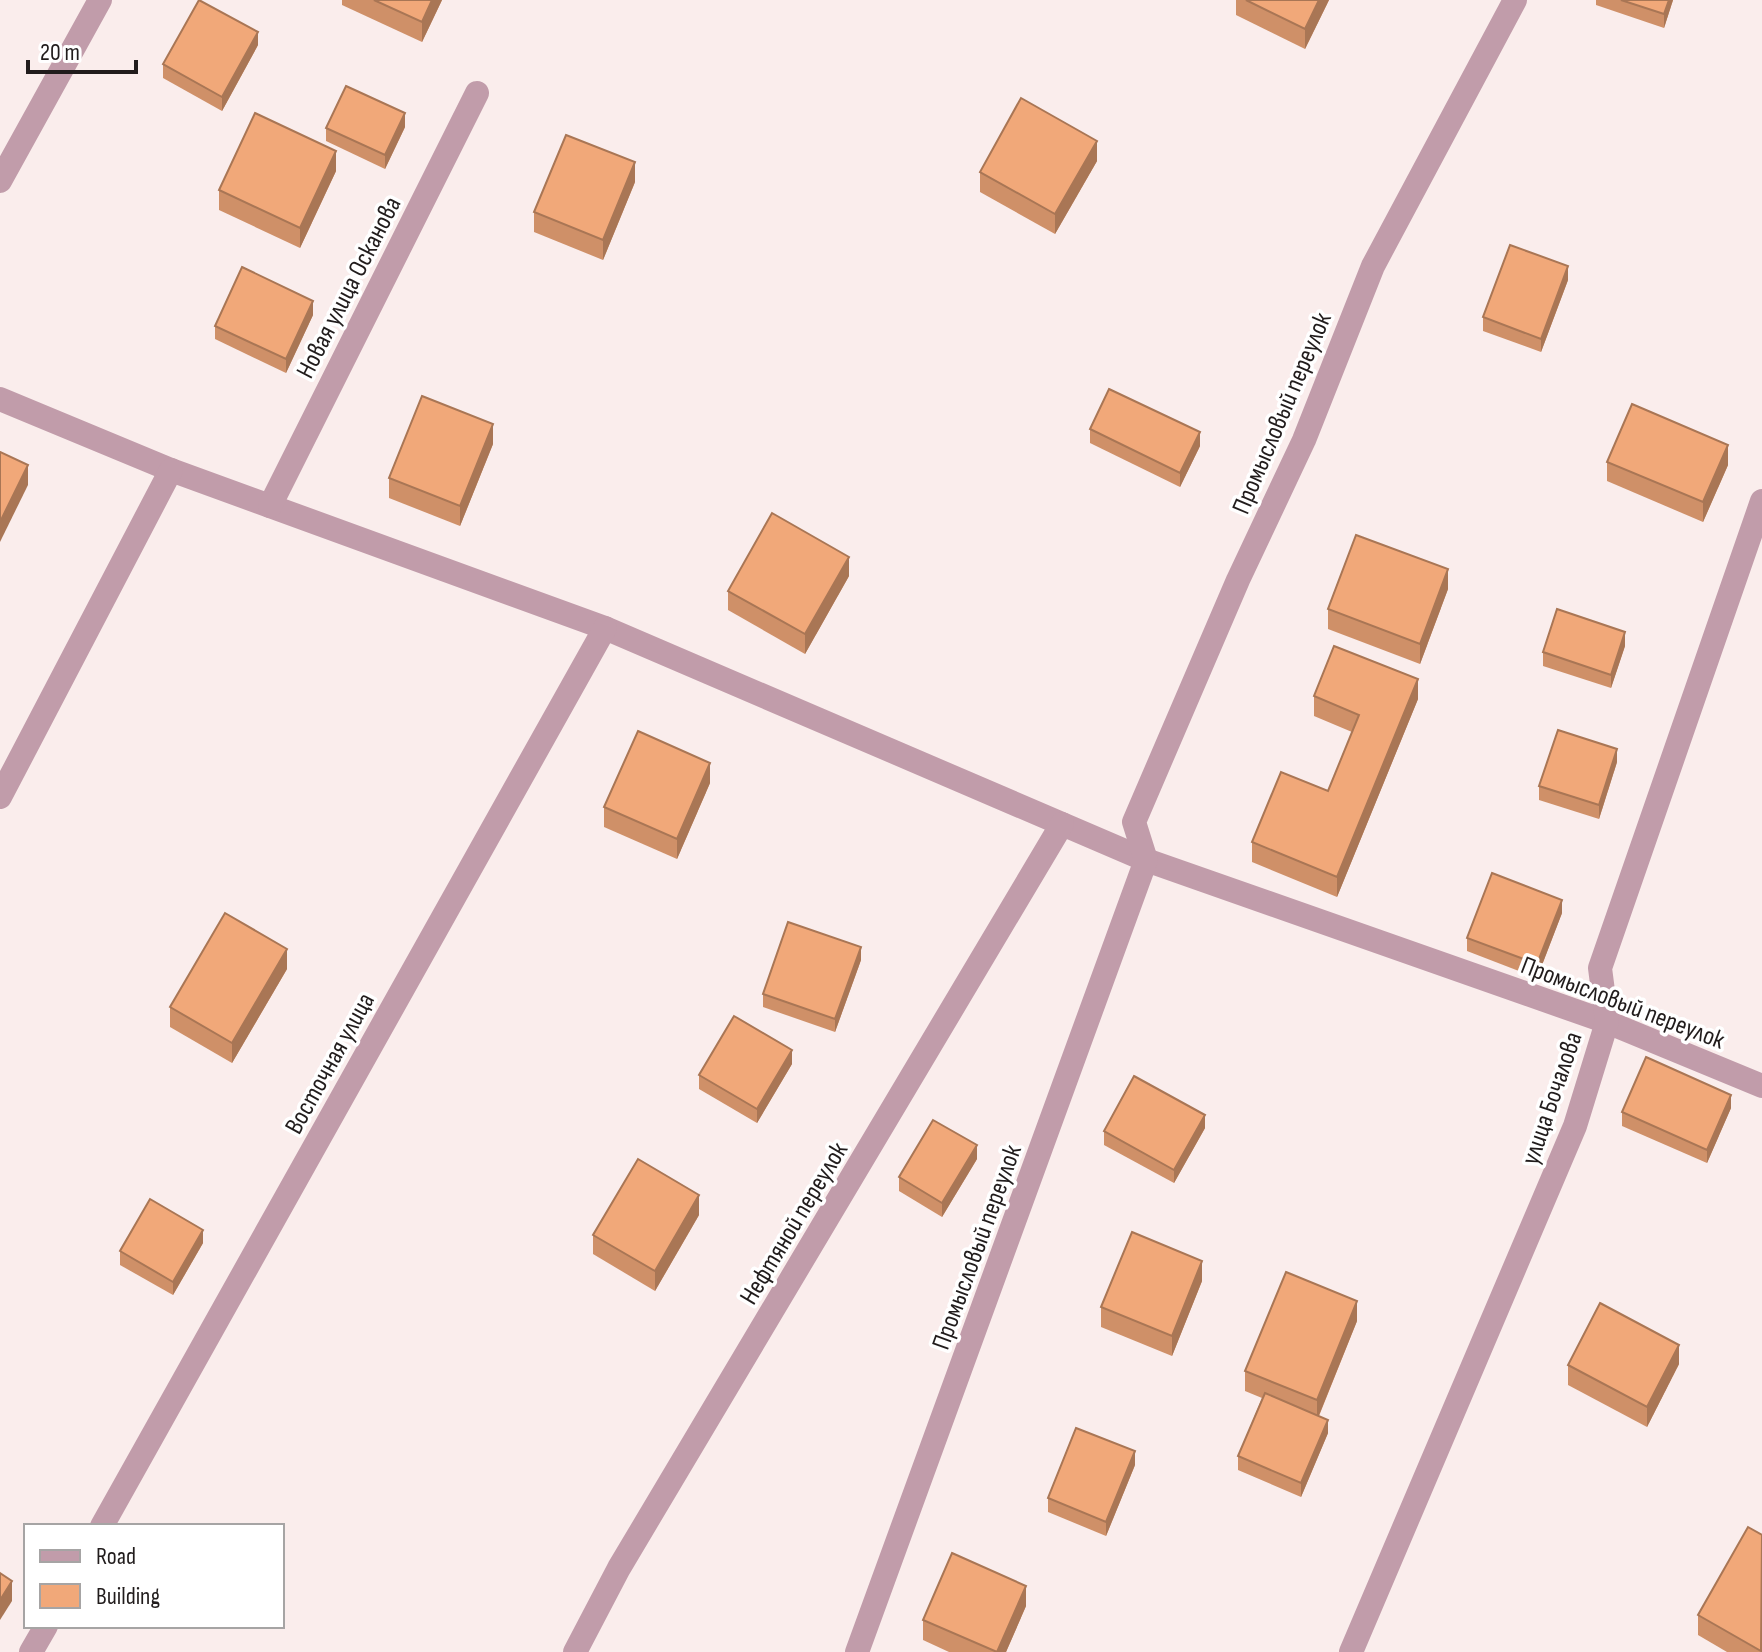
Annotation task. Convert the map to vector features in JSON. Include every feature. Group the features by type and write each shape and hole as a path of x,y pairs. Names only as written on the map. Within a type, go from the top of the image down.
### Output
{"street":[{"path":"0,181 100,0"},
{"name":"Промысловый переулок","path":"857,1652 1146,860 1134,822 1238,580 1304,440 1373,266 1515,0"},
{"name":"Новая улица Осканова","path":"270,506 477,93"},
{"path":"0,399 171,470 605,628 1146,860"},
{"path":"0,797 171,470"},
{"name":"улица Бочалова","path":"1351,1652 1575,1126 1607,1022 1600,968 1762,501"},
{"name":"Восточная улица","path":"103,1524 605,628"},
{"name":"Нефтяной переулок","path":"575,1652 619,1568 1062,824"},
{"name":"Промысловый переулок","path":"1146,860 1607,1022 1762,1086"},
{"path":"31,1652 45,1628"}],"building":[{"path":"199,0 258,32 222,97 163,64"},
{"path":"374,0 432,0 422,22"},
{"path":"1246,0 1319,0 1305,29"},
{"path":"1621,0 1669,0 1664,14"},
{"path":"346,86 405,113 385,155 326,128"},
{"path":"1021,98 1097,141 1055,214 980,172"},
{"path":"255,113 336,151 300,228 219,190"},
{"path":"566,135 635,162 603,240 534,212"},
{"path":"1510,245 1568,266 1541,339 1483,317"},
{"path":"242,267 313,301 286,359 215,326"},
{"path":"1109,389 1200,432 1180,473 1090,429"},
{"path":"422,396 493,424 460,506 389,478"},
{"path":"1632,404 1728,445 1703,502 1607,462"},
{"path":"0,452 28,465 0,522"},
{"path":"772,513 849,557 805,634 728,591"},
{"path":"1356,535 1448,569 1420,644 1328,609"},
{"path":"1557,609 1625,632 1611,675 1543,652"},
{"path":"1334,646 1418,679 1337,877 1252,842 1281,772 1328,791 1359,715 1314,696"},
{"path":"1558,730 1617,749 1599,805 1539,786"},
{"path":"638,731 710,763 677,839 604,807"},
{"path":"1492,873 1562,900 1537,964 1467,938"},
{"path":"225,913 287,949 232,1043 170,1007"},
{"path":"788,922 861,947 835,1019 763,994"},
{"path":"734,1016 792,1050 757,1109 699,1075"},
{"path":"1646,1057 1731,1095 1707,1150 1622,1112"},
{"path":"1134,1076 1205,1115 1174,1170 1104,1131"},
{"path":"933,1120 977,1145 942,1203 899,1177"},
{"path":"638,1159 699,1195 655,1271 593,1235"},
{"path":"150,1199 203,1230 173,1282 120,1251"},
{"path":"1132,1232 1202,1261 1172,1336 1101,1307"},
{"path":"1286,1272 1357,1301 1317,1400 1245,1371"},
{"path":"1600,1303 1679,1345 1647,1407 1568,1365"},
{"path":"1265,1393 1328,1420 1301,1483 1238,1456"},
{"path":"1076,1428 1135,1451 1106,1522 1048,1498"},
{"path":"1748,1527 1762,1535 1761,1651 1698,1615"},
{"path":"952,1553 1026,1586 997,1652 923,1620"},
{"path":"0,1573 12,1581 0,1600"}]}
